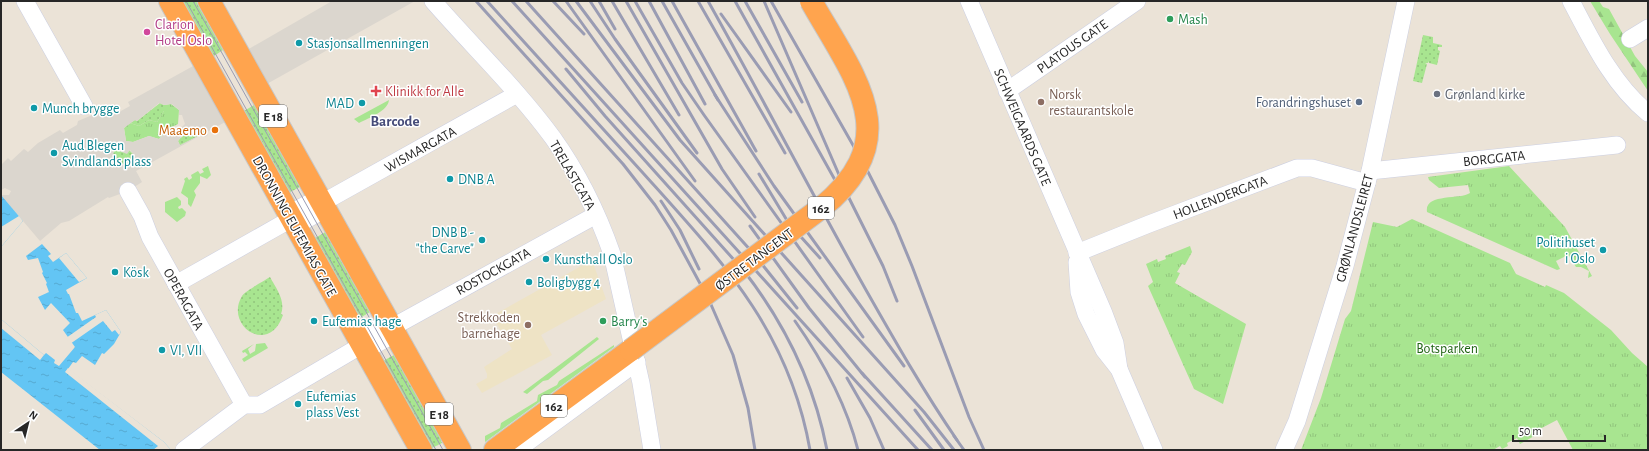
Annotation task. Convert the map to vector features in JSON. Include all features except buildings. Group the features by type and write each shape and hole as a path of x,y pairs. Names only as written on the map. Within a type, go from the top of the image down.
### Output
{"highway":[{"name":"DRONNING EUFEMIAS GATE","path":"170,1 420,450"},
{"name":"E 18","path":"209,1 460,450"},
{"name":"ØSTRE TANGENT","path":"495,450 821,208 842,190 861,164 868,134 865,106 850,71 811,1"}],"street":[{"path":"25,1 84,106"},
{"name":"TRELASTGATA","path":"433,1 517,94 563,154 581,183 612,254 636,362 652,450"},
{"name":"SCHWEIGAARDS GATE","path":"969,1 1108,326 1114,343 1119,369 1154,450"},
{"name":"PLATOUS GATE","path":"1007,91 1137,1"},
{"name":"GRØNLANDSLEIRET","path":"1284,450 1293,433 1345,266 1368,177 1406,1"},
{"path":"1571,1 1617,81 1627,94 1648,113"},
{"path":"1630,40 1648,28"},
{"name":"WISMARGATA","path":"176,284 292,219 294,211 313,201 322,203 517,94"},
{"name":"BORGGATA","path":"1368,177 1617,145"},
{"name":"HOLLENDERGATA","path":"1077,253 1297,168 1312,168 1368,177"},
{"name":"OPERAGATA","path":"128,191 142,216 150,237 244,405"},
{"name":"ROSTOCKGATA","path":"244,405 260,405 362,345 371,347 389,337 391,328 596,215"},
{"path":"517,450 636,362"},
{"path":"184,450 244,405"}],"shaded area":[{"name":"Stasjonsallmenningen","path":"332,1 415,1 265,85 247,50"},
{"name":"Aud Blegen Svindlands plass","path":"195,65 227,121 207,132 208,135 205,137 203,134 136,171 142,182 128,191 109,198 108,197 69,221 61,223 40,241 1,195 9,195 11,191 5,188 1,190 1,165 8,158 11,161 24,149 28,152 38,143 60,130 63,133 77,125 78,121 101,111 110,117 130,106 128,102","holes":["159,103 164,105 172,104 179,110 179,115 182,115 185,124 177,132 163,135 159,139 149,136 133,142 126,141 124,128 135,120 137,121","202,130 206,132 180,145 178,141 181,137 189,133","114,149 127,154 130,150 134,155 131,164 116,164 112,161"]},
{"name":"Strekkoden barnehage","path":"592,260 606,299 541,335 552,355 482,393 476,384 487,378 484,367 512,349 492,316"}],"green space":[{"path":"183,1 196,1 223,50 214,56"},
{"path":"1590,1 1599,1 1603,7 1609,9 1635,56 1648,72 1648,91 1610,34"},
{"path":"1423,35 1433,37 1433,43 1442,45 1442,47 1438,47 1438,50 1440,51 1437,65 1429,63 1429,61 1428,63 1425,63 1427,64 1422,83 1413,81"},
{"path":"389,100 388,104 382,111 373,116 359,123 354,119"},
{"path":"160,103 164,105 164,111 157,122 149,120 139,126 130,123 135,120 137,121"},
{"path":"171,104 179,110 178,124 168,129 159,139 149,136 133,142 126,141 124,128 130,123 139,126 149,120 157,122 164,111 164,105"},
{"path":"254,105 304,183 299,185 300,187 290,192 244,111"},
{"path":"202,130 207,131 180,146 178,141 183,136"},
{"path":"114,149 129,150 134,155 131,164 116,165 112,161"},
{"path":"208,166 211,175 207,179 200,176 200,183 194,191 196,195 191,207 188,204 188,198 181,193 185,181 184,179 187,177 189,180 192,178 191,175 198,171 200,174 204,172 202,169"},
{"path":"1509,166 1565,227 1592,276 1588,278 1589,271 1581,267 1576,267 1568,255 1556,261 1560,269 1557,270 1427,212 1428,206 1431,202 1437,199 1470,193 1468,185 1439,188 1429,180 1428,177"},
{"path":"177,197 181,201 181,205 178,207 179,209 182,208 186,212 185,216 177,222 165,212 165,202"},
{"name":"Botsparken","path":"1412,219 1510,263 1516,274 1545,287 1546,285 1564,293 1611,330 1632,353 1648,367 1648,450 1573,450 1557,420 1536,431 1538,434 1520,444 1517,438 1507,443 1508,446 1502,449 1500,446 1493,450 1301,450 1321,398 1345,319 1351,311 1373,222 1397,227"},
{"path":"329,230 373,308 369,310 370,312 360,318 315,238"},
{"path":"1190,246 1192,252 1185,265 1182,264 1177,272 1180,273 1175,283 1246,324 1223,404 1194,389 1148,286 1153,282 1146,264 1157,259 1158,262 1166,259 1165,256"},
{"path":"270,277 281,299 281,314 283,315 276,327 268,334 259,335 250,332 243,326 239,317 238,307 244,294"},
{"path":"597,337 599,339 548,380 543,381 527,394 523,392"},
{"path":"265,343 268,348 244,362 242,359 248,355 242,351 254,344 248,349 250,354 255,351 256,344"},
{"path":"614,345 614,347 485,442 485,436 500,428 501,423 537,401 538,395 557,385 559,381"},
{"path":"399,354 446,438 441,441 442,443 432,448 383,361"}],"water":[{"path":"1,195 23,221 1,247"},
{"path":"42,244 51,254 48,256 53,262 66,253 87,278 66,290 76,313 78,313 82,321 106,310 121,332 114,344 104,354 102,353 95,365 82,356 76,363 73,362 68,369 164,442 171,450 100,450 1,372 1,319 44,355 46,353 55,360 54,363 59,366 75,347 63,330 70,323 51,303 45,310 38,297 49,292 47,283 42,273 43,272 38,258 28,260 26,256"}],"pier":[{"path":"19,216 23,221 1,247 1,227"},
{"path":"66,253 87,278 79,282 59,258"},
{"path":"106,310 121,332 119,335 115,330 112,332 103,321 70,344 66,338 96,317 95,315"},
{"path":"1,319 44,355 40,360 1,328"},
{"path":"68,368 164,442 171,450 153,450 158,446 65,372"}],"tram line":[{"path":"186,1 436,450"},
{"path":"193,1 443,450"}],"railway":[{"path":"476,1 623,164 655,205 671,230 709,300 733,355 748,408 755,450"},
{"path":"487,1 643,173 725,267 748,299 786,368 800,407 810,450"},
{"path":"512,1 918,450"},
{"path":"526,1 753,253 797,308"},
{"path":"553,1 584,34"},
{"path":"566,1 695,181"},
{"path":"576,1 680,140 924,412 954,450"},
{"path":"590,1 615,39 697,153"},
{"path":"599,1 615,29"},
{"path":"612,1 679,115"},
{"path":"626,1 722,169 755,217"},
{"path":"635,1 682,83 863,337"},
{"path":"649,1 705,104"},
{"path":"662,1 718,100"},
{"path":"672,1 756,151"},
{"path":"698,1 785,153"},
{"path":"708,1 866,290 921,385 957,440"},
{"path":"735,1 835,180"},
{"path":"745,1 802,102"},
{"path":"764,1 849,198 883,266 897,301"},
{"path":"771,1 866,168 895,225 969,417 984,450"},
{"path":"721,14 791,112"},
{"path":"566,69 605,116 744,271 759,291 785,334 806,378 814,401 827,450"},
{"path":"715,95 774,186 904,366"},
{"path":"759,174 794,232"},
{"path":"661,201 680,230 699,269"},
{"path":"750,226 809,308 865,377"},
{"path":"792,227 820,258"},
{"path":"795,321 815,351 840,399 858,450"},
{"path":"862,373 932,450"},
{"path":"847,378 870,418 884,450"},
{"path":"915,410 944,450"},
{"path":"954,436 964,450"}],"place":[{"name":"Mash","path":"1170,19"},
{"name":"Clarion Hotel Oslo","path":"147,32"},
{"name":"Stasjonsallmenningen","path":"299,43"},
{"name":"Klinikk for Alle","path":"376,91"},
{"name":"Grønland kirke","path":"1437,94"},
{"name":"Norsk restaurantskole","path":"1041,102"},
{"name":"Forandringshuset","path":"1359,102"},
{"name":"MAD","path":"362,103"},
{"name":"Munch brygge","path":"34,108"},
{"name":"Maaemo","path":"215,130"},
{"name":"Aud Blegen Svindlands plass","path":"54,153"},
{"name":"DNB A","path":"450,179"},
{"name":"DNB B - \"the Carve\"","path":"482,240"},
{"name":"Politihuset i Oslo","path":"1603,250"},
{"name":"Kunsthall Oslo","path":"546,259"},
{"name":"Kösk","path":"115,272"},
{"name":"Boligbygg 4","path":"529,282"},
{"name":"Eufemias hage","path":"314,321"},
{"name":"Barry's","path":"603,321"},
{"name":"Strekkoden barnehage","path":"528,325"},
{"name":"VI, VII","path":"162,350"},
{"name":"Eufemias plass Vest","path":"298,404"}],"district":[{"name":"Barcode","path":"395,121"}]}
